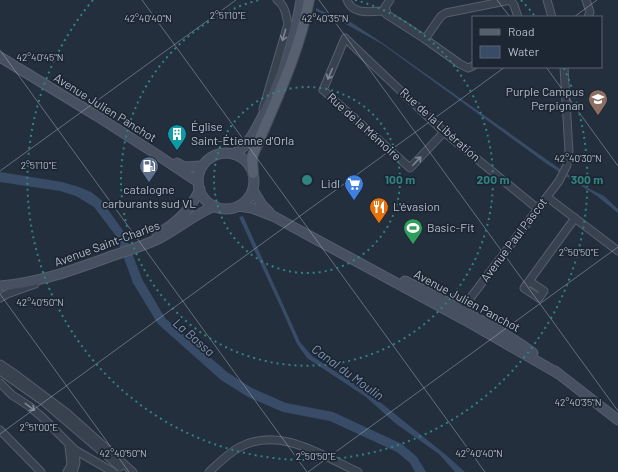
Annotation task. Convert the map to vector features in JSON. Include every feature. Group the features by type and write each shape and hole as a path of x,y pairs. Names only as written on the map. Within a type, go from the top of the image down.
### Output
{"main road":[{"path":"233,154 242,149 265,112 293,37 300,0"},
{"path":"253,173 249,164 242,158 233,154 224,153 208,159 202,166 199,174 199,186 206,200 215,206 227,209 239,206 247,199 253,190 254,182 252,157 291,64 309,0"},
{"name":"Avenue Julien Panchot","path":"1,57 156,154 199,186"},
{"name":"Avenue Julien Panchot","path":"156,154 184,167 202,166"},
{"name":"Avenue Saint-Charles","path":"136,245 161,232 186,213 195,200 199,186"},
{"name":"Avenue Julien Panchot","path":"253,190 262,205 274,216"},
{"name":"Avenue Saint-Charles","path":"0,286 18,284 55,276 170,233 202,211 215,206"},
{"name":"Avenue Julien Panchot","path":"239,206 252,208 274,216 460,313 559,374 618,420"},
{"name":"Avenue Saint-Charles","path":"0,280 21,279 43,274 116,252"}],"street":[{"path":"260,122 288,24 286,13 280,2 277,0"},
{"path":"347,0 352,7 359,12 386,11"},
{"path":"390,0 385,7 386,14 460,64 468,68 472,66"},
{"path":"425,39 441,16 446,13 511,0 518,16"},
{"path":"547,0 552,16"},
{"path":"586,0 590,12 588,16"},
{"name":"Rue de la Libération","path":"345,38 444,132 538,209"},
{"name":"Rue de la Mémoire","path":"345,38 323,90 410,168 444,132"},
{"name":"Avenue Paul Pascot","path":"460,313 559,181 567,165 569,152 564,68"},
{"path":"547,197 618,251"},
{"path":"529,281 575,218"},
{"path":"0,298 55,276"},
{"path":"0,360 30,382 133,472"},
{"path":"0,364 54,403"},
{"path":"0,371 44,402 125,472"},
{"path":"0,383 12,395 29,406 43,418 75,450 113,472"},
{"path":"0,430 41,472"},
{"path":"209,472 238,448 249,443 279,439 290,441 305,447 358,472"},
{"path":"67,472 71,465 69,445"},
{"path":"73,472 76,463 75,450"}],"water":[{"path":"316,8 339,19 349,21 378,40 560,169 590,189 604,196 618,209 618,213 597,196 547,164 382,44 342,22 316,11"},
{"path":"0,172 62,182 91,192 101,200 124,232 142,279 165,318 227,372 252,388 286,403 333,412 402,444 417,457 426,472 415,472 410,463 397,452 330,421 283,412 248,397 221,380 158,324 133,283 116,236 94,207 76,196 60,191 0,182"},
{"path":"243,216 300,342 312,356 370,394 465,472 455,472 439,454 395,423 366,397 307,358 297,344 239,217"}],"place":[{"name":"Purple Campus Perpignan","path":"598,116"},
{"name":"Église Saint-Étienne d'Orla","path":"177,151"},
{"name":"catalogne carburants sud VL","path":"149,183"},
{"name":"Lidl","path":"354,201"},
{"name":"L'évasion","path":"379,224"},
{"name":"Basic-Fit","path":"413,245"}],"water label":[{"name":"La Bassa","path":"194,337"},
{"name":"Canal du Moulin","path":"348,372"}]}
